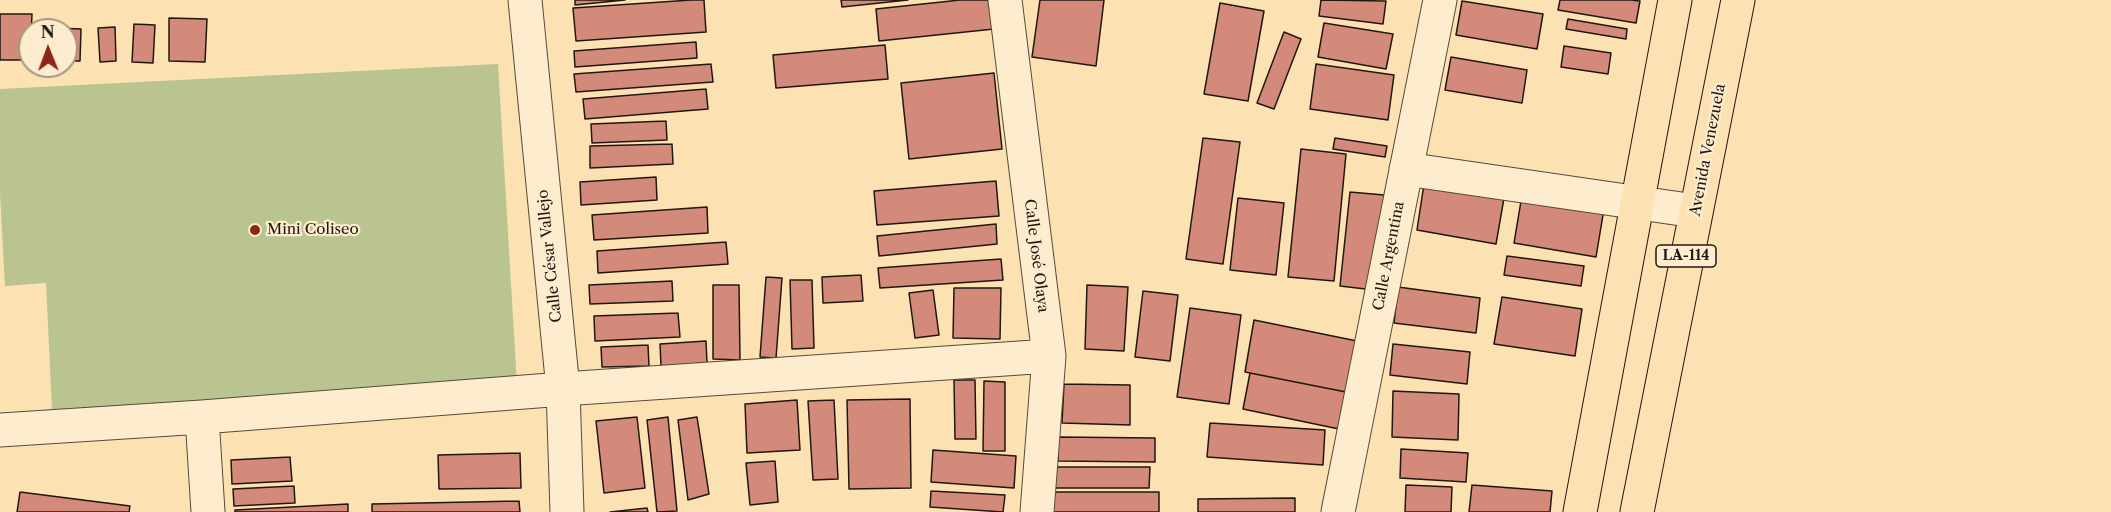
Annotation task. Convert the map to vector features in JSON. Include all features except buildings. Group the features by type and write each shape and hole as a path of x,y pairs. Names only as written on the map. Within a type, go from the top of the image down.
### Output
{"main road":[{"path":"1580,512 1675,0"},
{"name":"Avenida Venezuela","path":"1637,512 1738,0"}],"street":[{"name":"Calle César Vallejo","path":"525,0 563,388 567,512"},
{"name":"Calle José Olaya","path":"1005,0 1049,356 1038,512"},
{"name":"Calle Argentina","path":"1338,512 1440,0"},
{"path":"1406,169 1695,211"},
{"path":"0,430 202,417 563,388 1049,356"},
{"path":"202,417 208,512"}],"green space":[{"name":"Mini Coliseo","path":"498,64 517,385 52,410 46,283 5,286 0,194 0,89"}],"place":[{"name":"Mini Coliseo","path":"255,230"}]}
